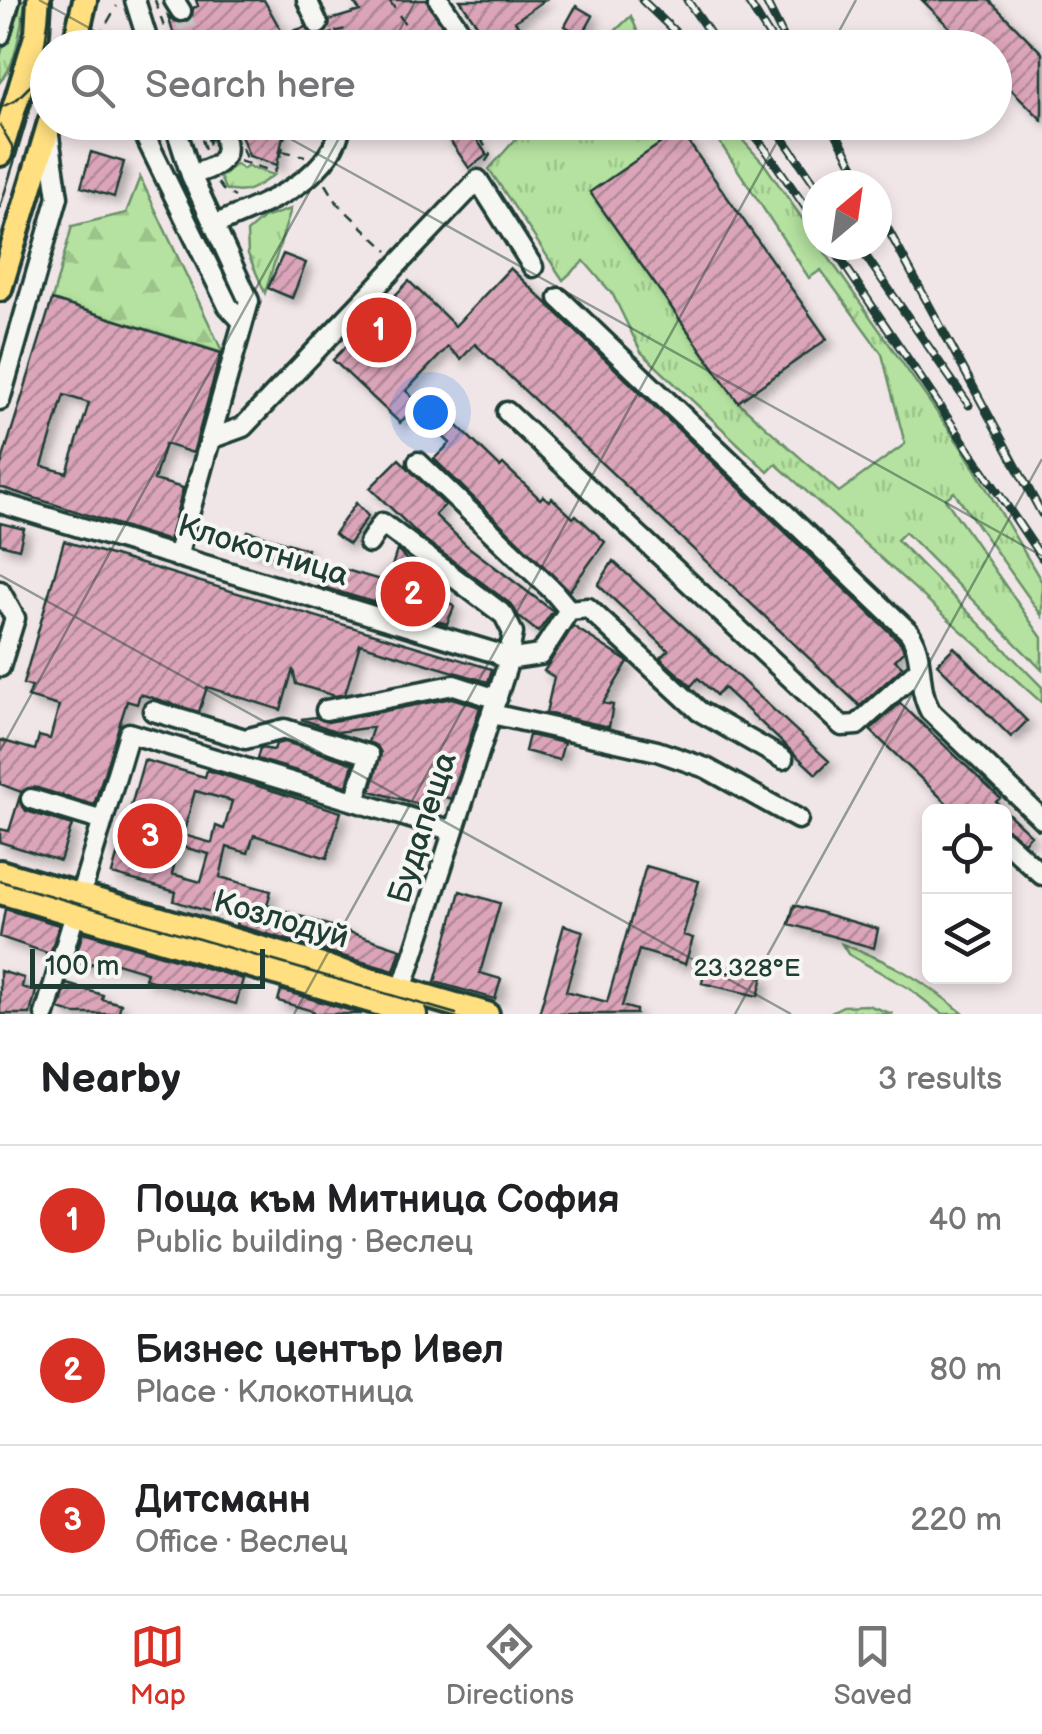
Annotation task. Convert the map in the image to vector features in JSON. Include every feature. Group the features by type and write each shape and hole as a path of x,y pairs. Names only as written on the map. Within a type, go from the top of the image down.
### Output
{"main road":[{"path":"37,30 39,0"},
{"path":"78,30 85,0"},
{"path":"0,154 6,112 30,51"},
{"path":"0,289 45,140"},
{"name":"Козлодуй","path":"0,872 78,905 402,1006 487,1014"},
{"name":"Козлодуй","path":"0,892 311,955 402,1006"}],"street":[{"path":"0,35 10,0"},
{"path":"307,0 326,28"},
{"path":"439,0 460,30"},
{"path":"140,1 146,30"},
{"path":"0,400 58,197 51,140"},
{"path":"147,140 228,306 243,322"},
{"path":"177,557 249,300 191,175 180,140"},
{"path":"191,175 219,162 223,140"},
{"path":"214,225 272,200 317,170 330,156 336,140"},
{"path":"210,439 243,427 478,180 533,267"},
{"path":"559,298 909,632 917,643 923,698 930,711 1042,819"},
{"path":"507,412 842,726 858,725 920,668"},
{"path":"418,462 554,590 569,610"},
{"name":"Клокотница","path":"0,503 496,653 506,660"},
{"name":"Будапеща","path":"368,542 382,523 504,615 513,633 402,1006"},
{"path":"0,591 15,618 0,668"},
{"path":"569,610 588,608 699,711 783,759"},
{"path":"506,660 540,655 569,610"},
{"path":"326,710 454,684 494,706 706,768 798,819"},
{"path":"153,711 245,738 285,729 369,754 355,802"},
{"path":"45,1014 129,733 454,831"},
{"path":"31,800 103,821"},
{"path":"1012,847 1042,875"}],"path":[{"path":"389,0 409,30"},
{"path":"110,30 140,1 160,30"},
{"path":"322,30 345,30"},
{"path":"207,140 219,162 222,190 241,196"},
{"path":"219,162 274,172 284,140"},
{"path":"478,180 490,155 481,140"},
{"path":"282,152 308,156 297,164"},
{"path":"317,170 338,204 388,251"}],"green space":[{"path":"16,0 26,0 15,54 0,82 0,57"},
{"path":"631,16 637,30 616,30"},
{"path":"515,140 666,140 591,193 738,402 839,492 905,444 882,354 821,270 809,278 718,140 742,140 802,218 802,260 830,260 966,454 1042,582 1042,616 954,492 945,499 1042,638 1042,670 905,532 897,540 1042,687 1042,703 776,464 768,472 641,352 613,295 584,261 563,280 489,169"},
{"path":"236,164 274,175 245,191 225,189 220,177"},
{"path":"140,177 223,353 52,300 72,226 126,213"},
{"path":"291,209 265,293 248,254 247,232 263,218"},
{"path":"842,944 906,973 964,1014 942,1014 910,989 848,954"},
{"path":"867,1005 893,1014 827,1014 843,1006"}],"building":[{"path":"196,0 264,0 281,30 172,30 168,16 176,22 187,22 198,6"},
{"path":"352,0 427,0 445,30 328,30 330,20 360,11"},
{"path":"460,0 545,0 515,21 521,30 481,30"},
{"path":"922,0 989,0 1042,53 1042,120 1012,90 1012,30 952,30"},
{"path":"576,6 593,16 585,30 565,26"},
{"path":"243,140 282,140 277,165 249,156"},
{"path":"450,140 477,140 487,155 469,168"},
{"path":"665,140 687,140 827,339 738,402 590,192"},
{"path":"91,152 124,162 114,197 81,187"},
{"path":"283,254 306,263 292,298 268,288"},
{"path":"510,268 901,643 904,651 895,660 903,667 860,706 475,344 461,359 448,347 406,391 419,403 400,423 333,360 409,281 455,326"},
{"path":"52,300 221,353 193,453 165,444 154,480 183,488 169,541 0,487 0,468","holes":["64,395 89,403 67,473 42,466"]},
{"path":"437,406 500,467 503,464 540,499 552,498 573,518 576,515 605,542 569,591 434,459 450,443 424,419"},
{"path":"399,459 445,505 435,515 466,545 553,611 538,632 519,617 512,605 421,537 370,488"},
{"path":"356,503 368,516 349,544 334,534"},
{"path":"0,523 24,529 19,549 0,544"},
{"path":"248,531 307,549 303,565 243,547"},
{"path":"64,541 492,669 488,682 360,644 345,694 335,696 296,684 293,669 281,710 207,687 199,712 140,694 137,704 127,701 94,805 34,787 21,792 0,784 0,740 35,750 39,736 50,739 59,706 28,697 32,687 23,684"},
{"path":"397,550 454,607 447,624 319,586 326,564 414,590 390,573"},
{"path":"613,561 829,761 816,774 724,688 716,695 698,678 691,686 660,658 668,650 598,585"},
{"path":"573,626 628,662 603,703 613,705 609,727 546,713 554,677 544,671"},
{"path":"954,647 1027,721 1011,737 937,664"},
{"path":"452,698 480,707 451,799 433,793 429,807 371,791 381,753 368,742 373,727 338,732 301,719 316,717 328,722"},
{"path":"900,703 1000,798 998,804 948,804 870,730"},
{"path":"529,735 564,743 559,760 525,751"},
{"path":"285,742 353,763 347,786 257,759 260,748 274,750 276,744"},
{"path":"144,760 205,777 207,770 341,812 327,858 254,835 248,853 227,847 220,877 271,891 267,905 401,949 394,971 236,925 243,902 215,895 210,912 174,901 176,892 112,874","holes":["195,791 232,801 224,829 216,826 212,843 183,835","179,846 209,854 201,882 172,874"]},
{"path":"19,799 26,811 72,825 60,861 0,842 0,829 9,831"},
{"path":"1012,817 1031,835 1024,842 1012,834"},
{"path":"646,866 699,881 683,935 693,938 685,964 639,950 622,1006 636,1010 636,1014 539,1014 564,925 583,931 566,991 607,1002"},
{"path":"460,891 500,903 480,973 501,979 495,999 435,982"},
{"path":"794,905 878,929 874,948 789,924"},
{"path":"5,909 59,925 50,954 0,937"},
{"path":"83,932 243,979 236,1004 145,979 147,972 110,961 109,965 100,966 74,962"},
{"path":"713,964 763,977 758,996 702,983 706,966"},
{"path":"0,971 24,978 22,987 36,991 30,1014 0,1014"},
{"path":"67,984 121,1004 118,1014 75,1014 59,1009"},
{"path":"281,990 362,1014 312,1014 313,1011 278,1001"}],"tunnel":[{"path":"181,11 188,30"},
{"path":"318,24 320,30"},
{"path":"313,948 321,922"}],"tram line":[{"path":"47,30 50,0"},
{"path":"0,108 16,100 30,86"},
{"path":"0,208 30,109"},
{"path":"0,125 12,146 14,161"},
{"path":"0,241 13,198"},
{"path":"0,881 456,1014"}],"railway":[{"path":"642,0 673,30"},
{"path":"687,0 708,30"},
{"path":"747,0 766,30"},
{"path":"765,0 780,30"},
{"path":"758,140 802,202"},
{"path":"784,140 805,170"},
{"path":"840,140 856,170"},
{"path":"892,237 1042,514"},
{"path":"841,260 1042,558"},
{"path":"868,260 969,405"}],"place":[{"name":"Поща към Митница София","path":"379,330"},
{"name":"Бизнес център Ивел","path":"413,594"},
{"name":"Дитсманн","path":"150,836"}]}
